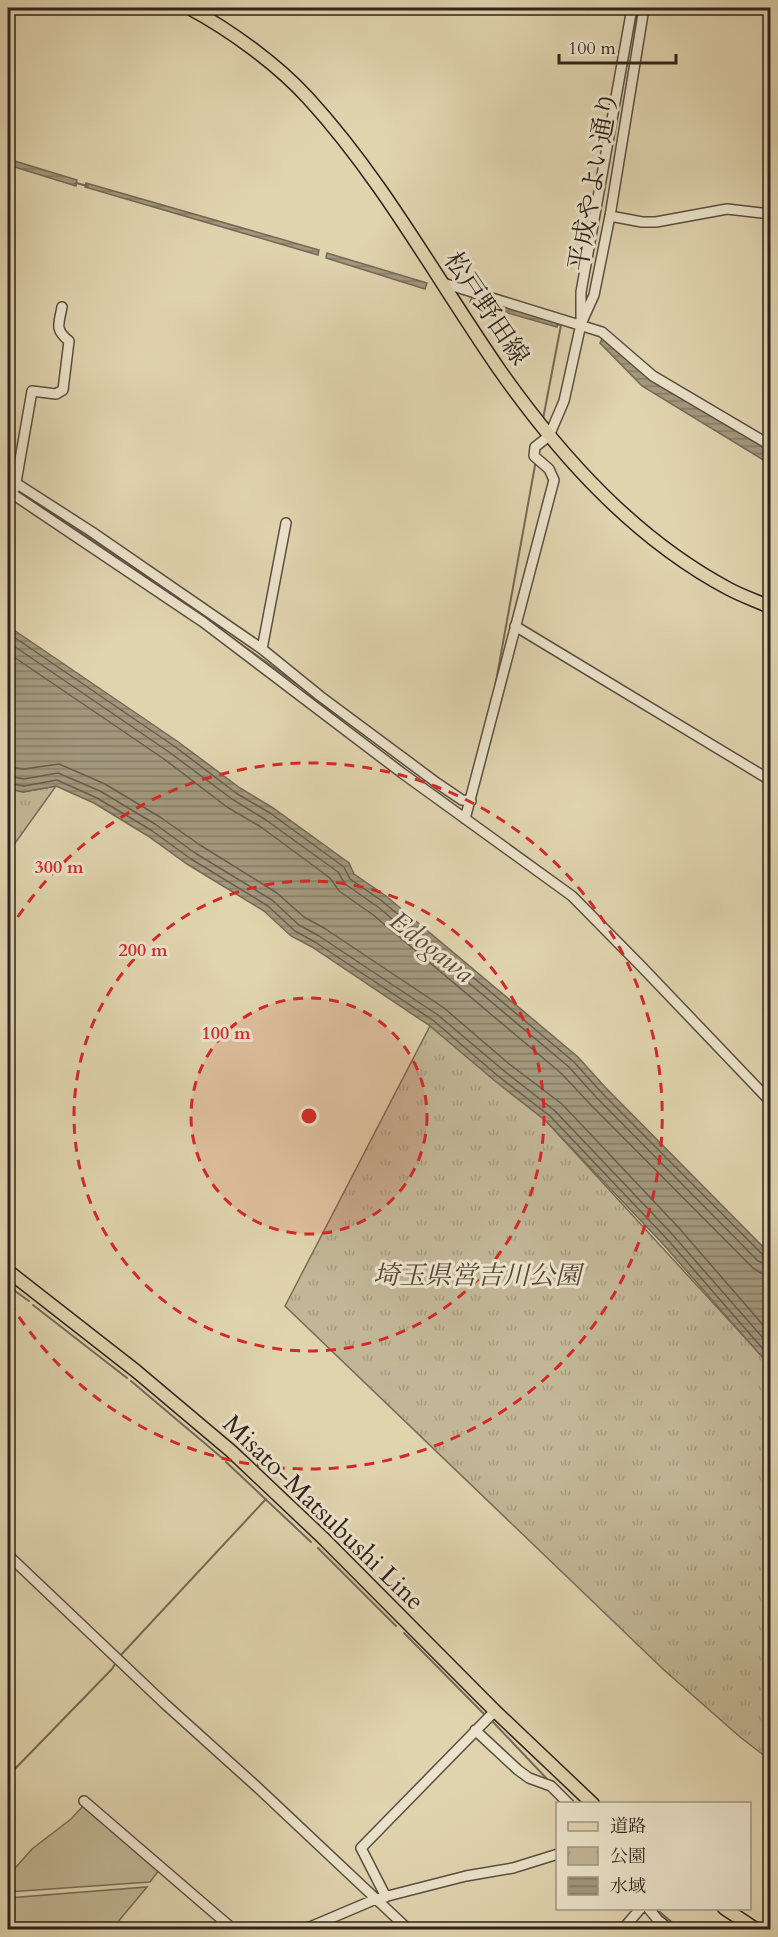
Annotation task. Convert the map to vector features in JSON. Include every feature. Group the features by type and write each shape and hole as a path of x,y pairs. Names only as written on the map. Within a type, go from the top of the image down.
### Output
{"main road":[{"name":"松戸野田線","path":"189,8 241,41 307,96 384,194 501,372 549,436 594,487 662,546 729,589 771,607"},
{"name":"Misato-Matsubushi Line","path":"8,1271 136,1371 231,1452 322,1537 495,1711 592,1802"},
{"path":"727,1910 752,1928"}],"street":[{"name":"平成やよい通り","path":"581,324 581,292 632,8"},
{"name":"平成やよい通り","path":"515,626 554,480 549,469 534,456 535,447 549,436 564,401 581,324 594,295 610,216 644,8"},
{"path":"610,216 642,222 656,222 727,209 771,214"},
{"path":"443,283 602,332 653,376 771,445"},
{"path":"62,307 58,330 69,341 63,390 56,394 32,391 17,484 10,492 203,622 465,819 572,896 771,1101"},
{"path":"8,478 92,532 262,649 320,696 437,783 462,800 471,801"},
{"path":"262,649 286,523"},
{"path":"465,819 515,626 771,780"},
{"path":"8,1555 165,1704 381,1898 409,1929"},
{"path":"381,1898 361,1848 495,1711"},
{"path":"475,1730 518,1770 529,1778 551,1786 568,1802"},
{"path":"84,1801 234,1929"},
{"path":"303,1929 381,1898 466,1876 513,1868 556,1855"},
{"path":"622,1929 639,1910"},
{"path":"650,1910 658,1920 671,1929"}],"green space":[{"path":"8,786 23,792 56,786 8,853"},
{"name":"埼玉県営吉川公園","path":"430,1026 546,1121 770,1365 770,1760 740,1737 664,1670 285,1306"},
{"path":"84,1805 159,1870 150,1882 8,1892 8,1876 32,1849 71,1819"},
{"path":"147,1887 112,1929 17,1929 8,1920 8,1898"}],"water":[{"path":"8,159 77,180 76,186 8,165"},
{"path":"86,183 319,250 318,255 85,187"},
{"path":"327,253 427,283 425,289 326,258"},
{"path":"472,297 559,321 557,327 470,302"},
{"path":"603,337 717,419 770,450 770,464 642,386 600,343"},
{"name":"Edogawa","path":"8,626 177,741 240,788 273,808 349,863 354,874 386,896 578,1057 770,1254 770,1366 662,1243 546,1121 430,1026 312,947 291,936 264,911 94,803 56,786 23,792 8,789"}],"waterway":[{"path":"76,183 88,186"},
{"path":"543,419 561,325 557,324"},
{"path":"495,687 536,460"},
{"path":"8,485 129,564 316,698"},
{"path":"449,796 464,806"},
{"path":"8,1286 29,1301"},
{"path":"33,1305 127,1378"},
{"path":"131,1381 221,1457"},
{"path":"226,1462 311,1542"},
{"path":"120,1656 266,1499"},
{"path":"318,1548 396,1626"},
{"path":"404,1633 484,1714"},
{"path":"8,1776 112,1669 117,1661"},
{"path":"493,1722 549,1781"},
{"path":"657,1910 681,1930"}]}
